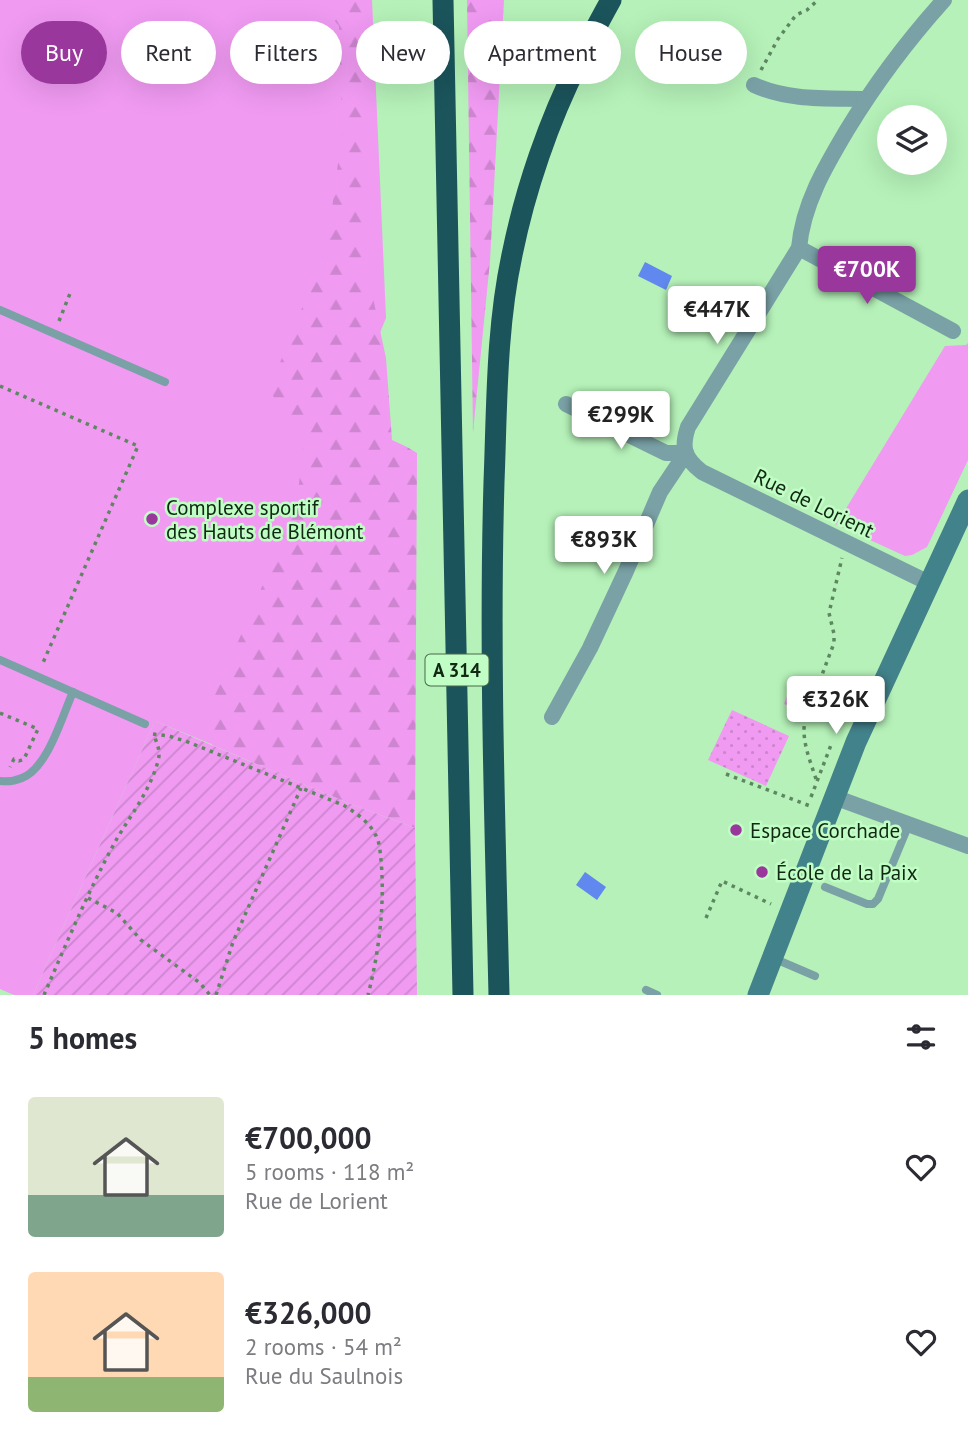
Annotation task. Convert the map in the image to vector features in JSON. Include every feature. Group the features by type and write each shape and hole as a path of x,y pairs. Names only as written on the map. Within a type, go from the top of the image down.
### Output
{"highway":[{"name":"A 314","path":"443,0 463,995"},
{"name":"A 314","path":"499,995 491,606 497,389 503,309 512,255 529,190 552,122 578,62 611,0"}],"street":[{"path":"552,717 596,637 660,492 686,453 683,441 688,427 799,248 809,202 825,167 866,99 919,27 944,0"},
{"path":"754,85 791,97 866,99"},
{"path":"799,248 953,331"},
{"path":"566,404 666,453 686,453"},
{"name":"Rue de Lorient","path":"686,453 692,464 702,472 929,583"},
{"path":"758,995 856,742 968,500"},
{"path":"831,805 909,824 968,845"}],"lane":[{"path":"0,310 165,382"},
{"path":"0,660 145,724"},
{"path":"2,781 25,778 38,765 48,751 73,692"},
{"path":"825,887 873,904 878,899 909,824"},
{"path":"772,957 815,976"},
{"path":"646,990 657,995"}],"path":[{"path":"754,85 778,39 796,15 818,0"},
{"path":"53,333 72,291"},
{"path":"0,386 138,446 37,676"},
{"path":"817,781 803,731 834,643 829,613 841,560 851,545"},
{"path":"0,713 37,729 24,759 13,759 2,781"},
{"path":"44,995 94,883 142,798 158,761 160,750 153,734 188,742 353,811 376,834 383,882 376,962 368,995"},
{"path":"726,774 831,805"},
{"path":"216,995 233,942 301,788"},
{"path":"706,918 722,881 771,904"},
{"path":"88,898 117,913 141,940 200,983 210,995"}],"green space":[{"name":"Complexe sportif des Hauts de Blémont","path":"0,0 372,0 373,21 356,21 356,84 376,84 386,318 211,744 155,721 33,995 14,995 0,989"},
{"path":"316,0 363,0 363,21 356,21 356,84 363,84 362,247 386,358 392,440 417,453 415,828 348,803 212,745 202,725 296,508 304,443 269,390 327,246 342,133 342,21 335,21"},
{"path":"467,0 504,0 503,21 467,21"},
{"path":"468,84 499,84 490,261 473,432"},
{"path":"968,343 968,460 927,547 905,556 833,523 839,520 945,346"},
{"path":"792,683 813,691 805,712 784,704"},
{"path":"732,710 789,736 766,786 708,760"},
{"path":"155,721 348,803 415,828 417,995 33,995"}],"water":[{"path":"645,262 672,276 666,290 638,276"},
{"path":"585,872 606,887 597,900 576,885"}],"place":[{"name":"Complexe sportif des Hauts de Blémont","path":"152,519"},
{"name":"Espace Corchade","path":"736,830"},
{"name":"École de la Paix","path":"762,872"}]}
